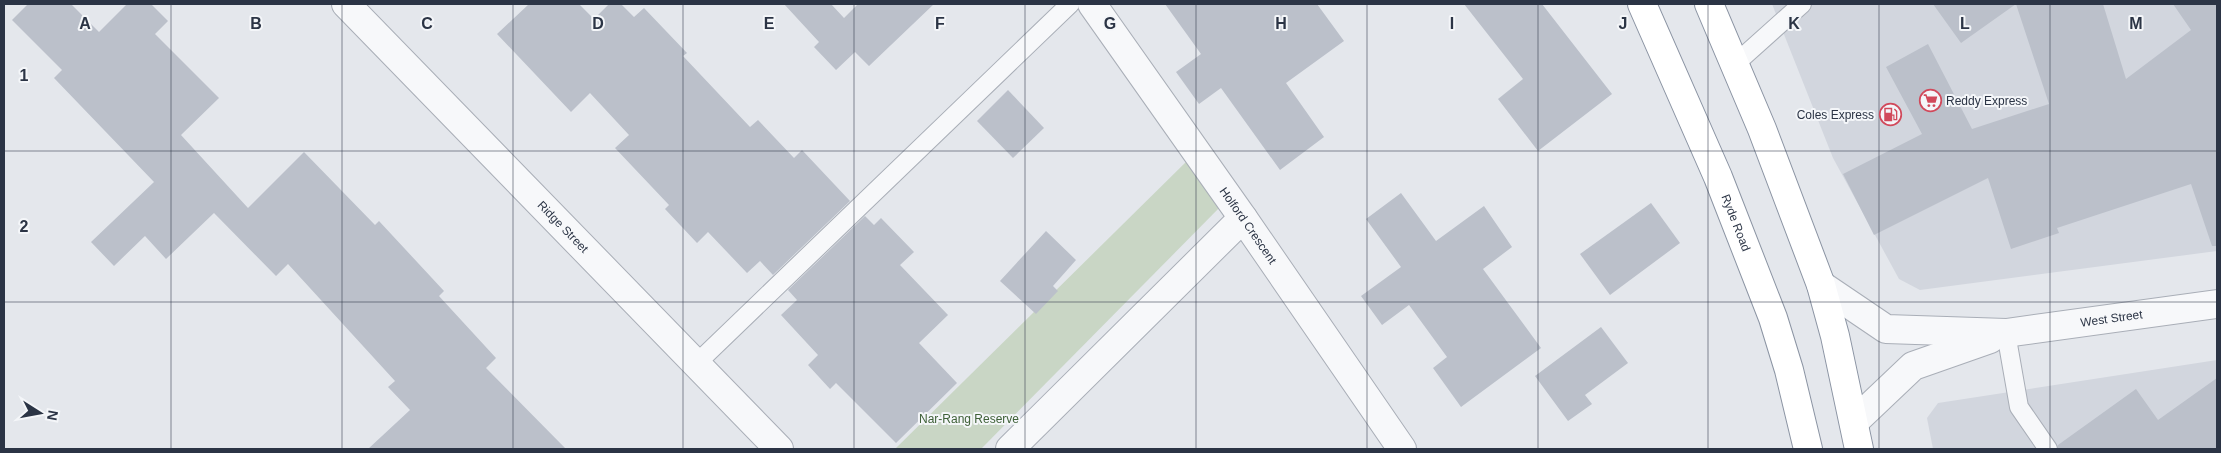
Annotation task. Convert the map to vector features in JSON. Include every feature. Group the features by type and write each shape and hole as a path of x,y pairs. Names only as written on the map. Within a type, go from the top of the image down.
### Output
{"highway":[{"name":"Ryde Road","path":"1642,4 1718,177 1773,318 1789,370 1808,448"},
{"path":"1709,4 1762,129 1821,285 1836,336 1859,449"}],"street":[{"name":"Ridge Street","path":"346,4 780,449"},
{"name":"Holford Crescent","path":"1092,4 1243,218 1402,449"},
{"path":"1010,449 1243,218"},
{"name":"West Street","path":"1821,285 1886,329 2006,333 2217,304"},
{"name":"West Street","path":"1854,422 1913,366 2006,333"}],"lane":[{"path":"696,364 1070,4"},
{"path":"1734,64 1802,4"},
{"path":"2006,333 2019,407 2048,449"}],"shaded area":[{"path":"1772,4 2217,4 2217,251 1920,290 1899,279 1833,158"},
{"path":"2217,360 2217,449 1933,449 1927,418 1938,403"}],"green space":[{"name":"Nar-Rang Reserve","path":"1190,158 1224,203 981,449 895,449"}],"building":[{"path":"28,4 71,4 99,32 127,4 151,4 168,21 155,34 219,98 181,135 248,208 304,152 375,225 379,221 444,291 439,296 496,358 486,368 566,449 368,449 410,410 388,387 395,381 288,264 276,276 214,213 166,259 145,236 114,266 91,242 154,182 54,78 62,70 12,20"},
{"path":"529,4 579,4 594,19 609,4 621,4 634,17 644,8 687,53 683,56 750,127 758,120 794,158 802,150 850,201 773,275 760,261 747,273 708,232 697,243 665,209 669,205 615,148 629,135 590,93 571,112 497,34"},
{"path":"784,4 831,4 844,18 858,4 934,4 869,66 855,52 836,70 814,47 819,42"},
{"path":"1165,4 1317,4 1344,41 1286,83 1324,137 1280,170 1221,88 1199,104 1176,72 1201,54"},
{"path":"1464,4 1542,4 1612,94 1538,151 1498,99 1523,79"},
{"path":"1933,4 2016,4 1961,43"},
{"path":"2016,4 2103,4 2126,79 2191,30 2173,4 2217,4 2217,246 2212,246 2191,184 2057,228 2059,233 2011,249 1988,178 1874,235 1843,174 1922,134 1886,67 1928,44 1972,129 2049,104"},
{"path":"1008,90 1044,128 1013,158 977,121"},
{"path":"1401,193 1436,241 1484,206 1512,247 1483,269 1541,348 1461,407 1433,368 1447,357 1409,305 1382,325 1361,296 1401,267 1366,219"},
{"path":"1651,203 1680,243 1610,295 1580,254"},
{"path":"865,216 874,225 881,218 914,252 900,265 948,315 919,343 957,383 896,443 836,383 830,389 808,365 818,355 781,315 797,300 788,290"},
{"path":"1046,231 1076,260 1053,286 1058,291 1036,314 1000,281"},
{"path":"1601,327 1628,363 1585,395 1592,404 1568,421 1535,376"},
{"path":"2217,378 2217,449 2058,449 2058,445 2136,389 2158,420"}],"place":[{"name":"Reddy Express","path":"1930,101"},
{"name":"Coles Express","path":"1890,115"}]}
